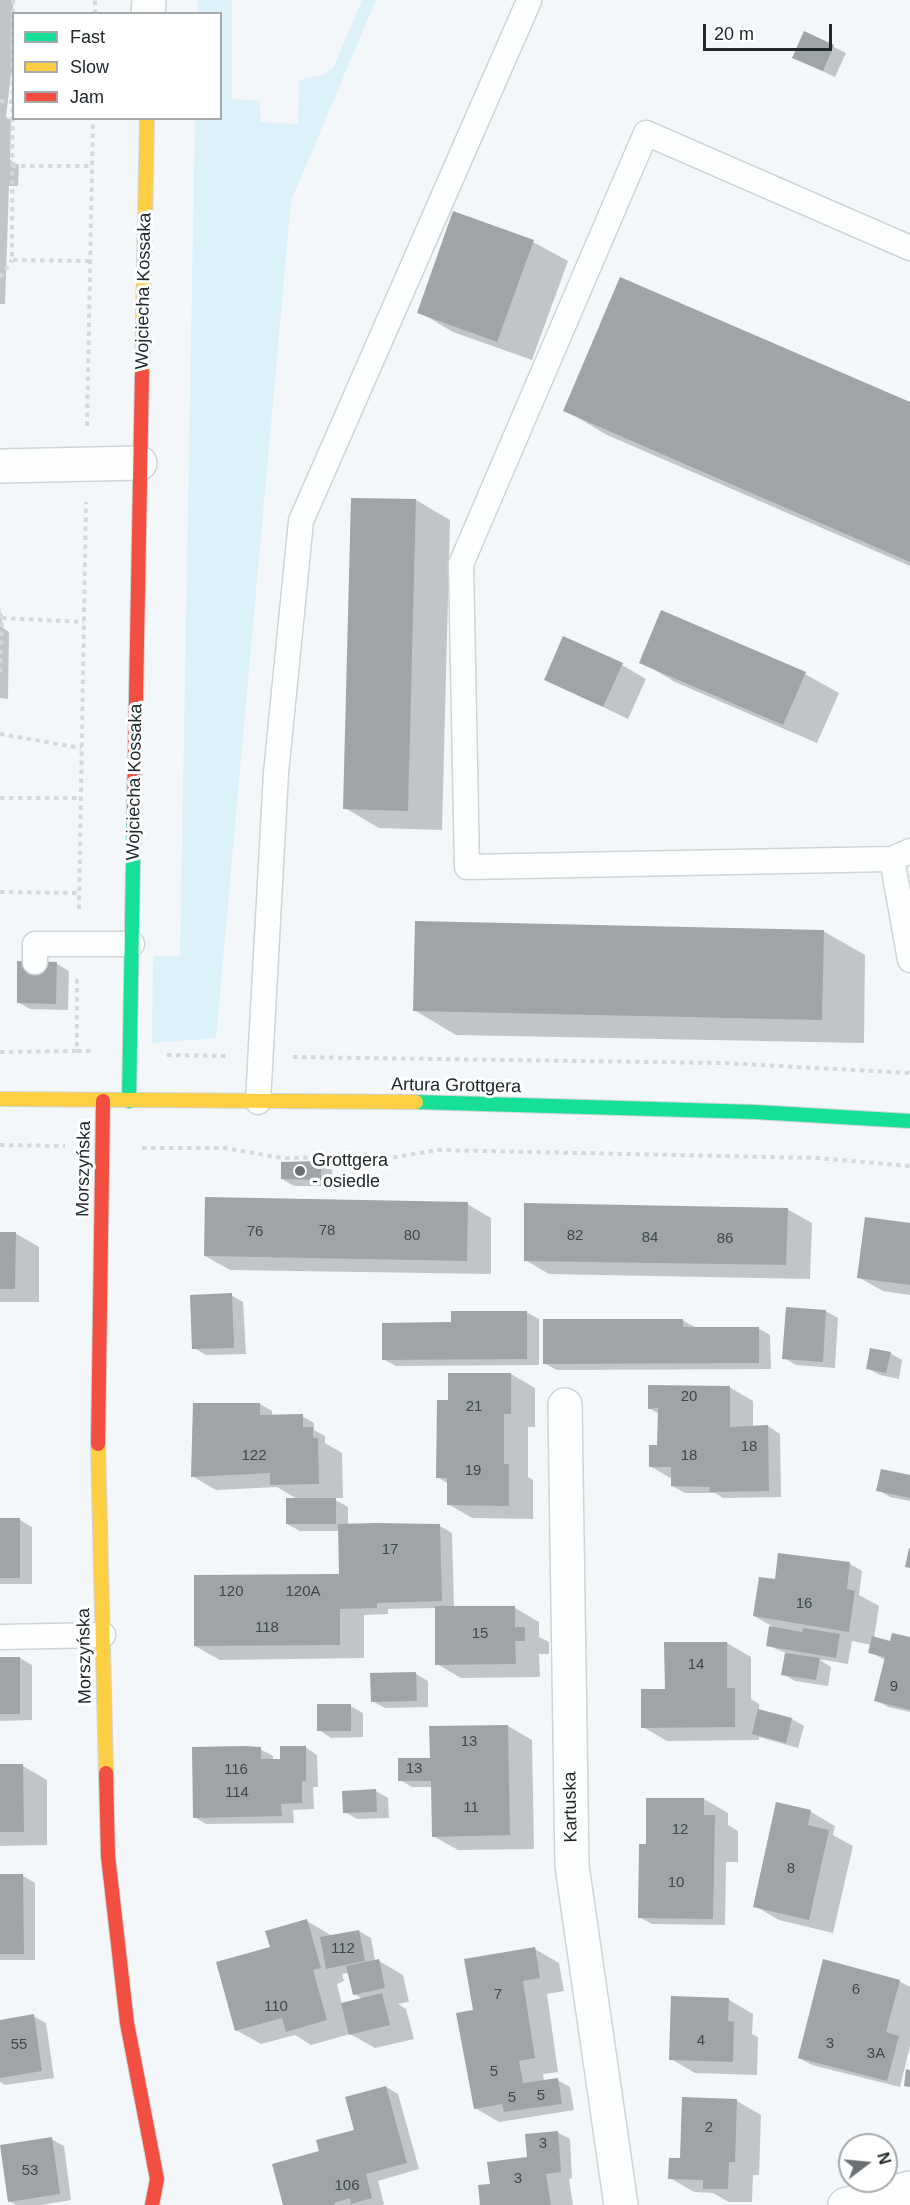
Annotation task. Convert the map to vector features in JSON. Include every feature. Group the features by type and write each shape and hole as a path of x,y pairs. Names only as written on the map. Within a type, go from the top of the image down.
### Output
{"street":[{"name":"Wojciecha Kossaka","path":"129,1101 147,120"},
{"path":"0,466 140,463"},
{"name":"Artura Grottgera","path":"0,1099 459,1103 778,1113 910,1121"},
{"name":"Morszyńska","path":"103,1101 98,1437 108,1856 127,2023 157,2179 152,2205"},
{"name":"Kartuska","path":"565,1405 572,1866 621,2205"},
{"path":"845,2205 910,2188"}],"lane":[{"path":"258,1102 276,773 301,521 529,2"},
{"path":"910,248 646,134 461,564 467,867 901,855 910,960"},
{"path":"35,962 35,944 132,944"},
{"path":"0,1637 103,1635"}],"path":[{"path":"0,277 12,260 13,120"},
{"path":"12,166 92,166"},
{"path":"12,260 90,261"},
{"path":"0,673 1,616 84,622"},
{"path":"0,734 81,748"},
{"path":"0,798 81,798"},
{"path":"0,891 79,893"},
{"path":"0,1052 76,1051"},
{"path":"0,1144 225,1148 282,1158 397,1157 437,1150 818,1158 910,1166"}],"shaded area":[{"path":"198,0 232,0 232,99 259,101 261,122 298,124 299,80 322,75 333,68 362,0 376,0 291,201 216,1038 152,1043 153,956 180,956 195,120 222,120 222,12 197,12"}],"building":[{"path":"804,31 834,45 823,71 792,58"},
{"path":"453,211 534,240 497,342 417,313"},
{"path":"620,277 910,402 910,562 563,411"},
{"path":"351,498 416,499 408,811 343,809"},
{"path":"661,610 806,672 783,725 639,663"},
{"path":"563,636 623,663 603,707 544,680"},
{"path":"415,921 824,930 822,1020 413,1011"},
{"path":"17,961 57,962 56,1004 17,1003"},
{"path":"321,1161 321,1180 281,1179 281,1162"},
{"path":"205,1197 468,1202 467,1261 204,1256"},
{"path":"524,1203 788,1208 786,1265 524,1261"},
{"path":"865,1217 910,1223 910,1285 857,1278"},
{"path":"0,1232 16,1232 15,1289 0,1289"},
{"path":"232,1293 234,1348 192,1349 190,1295"},
{"path":"786,1307 826,1310 823,1362 782,1359"},
{"path":"451,1311 527,1311 527,1359 382,1360 382,1323 451,1322"},
{"path":"543,1319 683,1319 683,1327 759,1327 759,1363 543,1364"},
{"path":"870,1348 891,1352 886,1373 866,1369"},
{"path":"448,1373 511,1373 511,1414 504,1414 504,1464 509,1464 509,1506 447,1505 447,1478 436,1478 437,1400 448,1400"},
{"path":"648,1385 730,1386 730,1427 768,1425 769,1491 709,1492 710,1487 671,1486 671,1467 649,1467 649,1445 657,1445 658,1408 648,1409"},
{"path":"193,1403 260,1403 260,1415 303,1414 303,1427 313,1427 313,1438 318,1438 319,1484 270,1485 270,1473 191,1477"},
{"path":"881,1469 910,1475 910,1498 876,1491"},
{"path":"286,1498 336,1498 336,1524 286,1524"},
{"path":"0,1518 20,1518 20,1578 0,1578"},
{"path":"338,1524 440,1524 442,1601 377,1603 377,1608 340,1609 340,1645 194,1646 194,1575 339,1574"},
{"path":"910,1548 910,1568 905,1567"},
{"path":"778,1553 850,1562 847,1589 855,1591 849,1632 753,1616 759,1577 775,1579"},
{"path":"435,1606 515,1606 515,1627 525,1627 525,1641 515,1641 516,1664 435,1665"},
{"path":"769,1626 802,1632 803,1628 840,1634 836,1658 766,1646"},
{"path":"892,1633 910,1637 910,1710 874,1701 885,1657 868,1653 872,1636 890,1641"},
{"path":"664,1642 727,1642 727,1688 735,1688 735,1727 641,1728 641,1689 665,1689"},
{"path":"785,1653 820,1658 816,1680 781,1675"},
{"path":"0,1657 20,1657 20,1714 0,1714"},
{"path":"416,1672 417,1701 371,1702 370,1673"},
{"path":"317,1704 351,1704 351,1731 317,1731"},
{"path":"758,1709 792,1718 786,1743 752,1734"},
{"path":"508,1725 510,1835 432,1837 431,1781 398,1781 398,1758 430,1758 429,1726"},
{"path":"280,1746 306,1746 306,1781 302,1781 302,1803 281,1804 282,1816 193,1818 192,1747 261,1747 261,1759 280,1759"},
{"path":"0,1764 23,1764 24,1832 0,1832"},
{"path":"376,1789 377,1812 343,1813 342,1791"},
{"path":"646,1798 704,1798 704,1815 715,1815 713,1919 638,1918 639,1844 646,1844"},
{"path":"776,1802 811,1810 808,1825 829,1830 809,1920 753,1907"},
{"path":"0,1874 23,1874 24,1954 0,1954"},
{"path":"307,1919 321,1968 313,1970 327,2020 286,2032 282,2018 235,2031 216,1962 270,1947 265,1931"},
{"path":"359,1930 365,1961 326,1969 320,1937"},
{"path":"535,1947 540,1978 523,1981 535,2058 519,2061 523,2083 558,2078 562,2104 504,2112 502,2104 474,2109 456,2013 473,2010 464,1959"},
{"path":"379,1959 385,1988 353,1995 346,1966"},
{"path":"823,1959 900,1980 886,2032 899,2036 887,2081 798,2058"},
{"path":"382,1993 390,2025 349,2035 341,2003"},
{"path":"671,1996 729,1998 728,2021 734,2022 733,2062 669,2060"},
{"path":"34,2014 42,2071 0,2078 0,2020"},
{"path":"906,2069 910,2070 910,2087 904,2086"},
{"path":"386,2086 407,2163 366,2174 372,2198 351,2204 350,2198 334,2203 335,2205 283,2205 272,2164 319,2151 316,2140 354,2130 345,2097"},
{"path":"682,2097 737,2099 735,2162 729,2162 728,2189 703,2189 703,2180 668,2179 669,2158 680,2158"},
{"path":"558,2131 561,2172 546,2174 551,2205 480,2205 478,2185 490,2184 487,2162 527,2157 525,2134"},
{"path":"52,2137 60,2194 8,2202 0,2145"}],"traffic: fast":[{"path":"129,1101 134,806"},
{"path":"416,1102 755,1112 910,1121"}],"traffic: slow":[{"path":"142,372 147,120"},
{"path":"0,1099 416,1102"},
{"path":"98,1444 106,1773"}],"traffic: jam":[{"path":"134,806 142,372"},
{"path":"98,1444 103,1101"},
{"path":"106,1773 108,1856 127,2023 157,2179 152,2205"}],"place":[{"name":"Grottgera - osiedle","path":"300,1171"}]}
